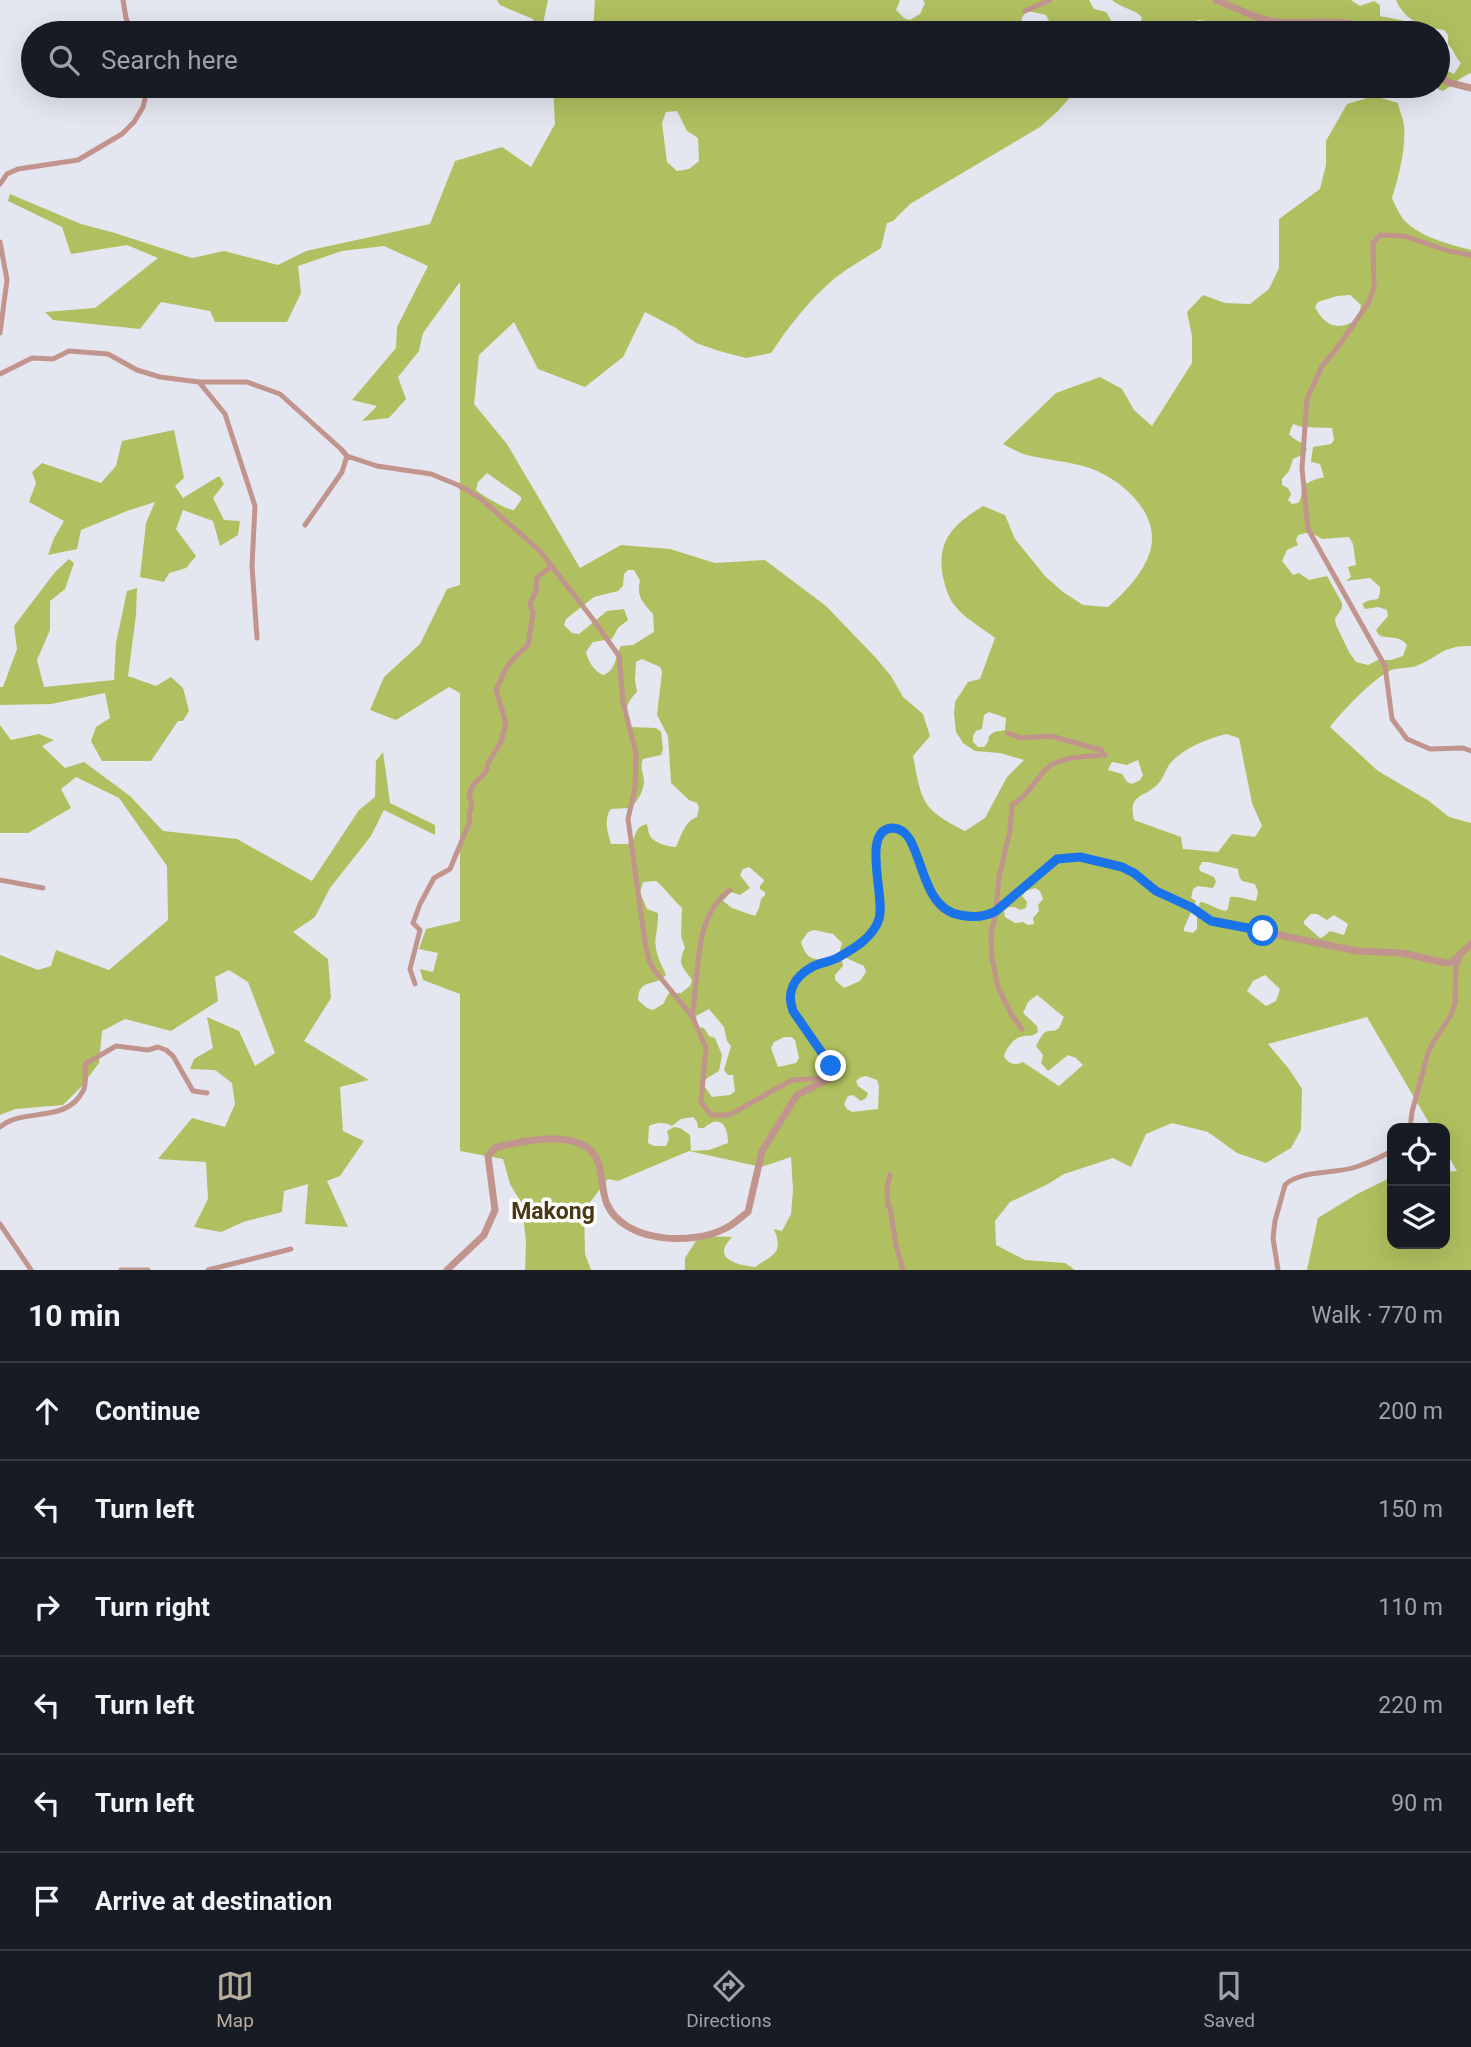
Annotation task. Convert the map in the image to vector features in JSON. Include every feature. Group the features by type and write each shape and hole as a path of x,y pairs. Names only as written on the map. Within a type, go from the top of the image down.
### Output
{"street":[{"path":"123,0 129,21"},
{"path":"1025,11 1050,0"},
{"path":"1216,0 1272,21"},
{"path":"1450,83 1471,89"},
{"path":"0,184 7,174 19,169 78,160 122,135 134,122 145,98"},
{"path":"1471,254 1449,251 1404,236 1380,235 1373,243 1374,287 1369,302 1322,366 1307,398 1302,468 1308,529 1385,666 1392,719 1407,739 1430,749 1463,747 1471,751"},
{"path":"0,242 7,280 0,332"},
{"path":"0,374 32,358 53,359 69,351 107,354 137,370 160,377 199,382 247,382 280,394 346,456 377,466 431,474 480,498 540,551 619,656 623,702 636,754 635,788 628,819 645,943 654,970 692,1016 706,1048 701,1102 711,1115 729,1115 792,1080 833,1077"},
{"path":"199,382 225,414 255,506 252,566 257,638"},
{"path":"305,525 342,472 346,456"},
{"path":"415,984 410,969 420,930 413,923 434,878 450,869 470,821 470,795 473,785 486,772 488,763 501,742 506,723 496,690 506,668 528,645 533,613 530,604 536,591 537,577 552,566"},
{"path":"1008,733 1020,738 1051,736 1101,750 1105,755 1081,757 1051,765 1021,800 1012,806 1010,831 990,934 998,987 1011,1014 1022,1029"},
{"path":"833,1077 826,1056 793,1011 790,993 792,986 805,972 813,966 833,960 864,941 879,920 881,896 875,857 876,844 879,836 891,828 908,835 933,896 943,909 968,917 986,916 996,911 1057,859 1080,857 1122,867 1156,891 1191,907 1211,921 1357,951 1402,953 1446,963 1452,962 1469,945"},
{"path":"0,880 43,888"},
{"path":"692,1016 695,974 704,930 712,910 730,890"},
{"path":"1411,1123 1429,1053 1455,1003 1455,966 1469,945"},
{"path":"0,1127 15,1118 62,1110 74,1102 84,1091 85,1064 116,1046 148,1050 158,1047 166,1050 177,1062 193,1091 207,1093"},
{"path":"447,1270 484,1235 495,1210 488,1156 495,1148 527,1140 550,1139 580,1143 591,1151 597,1159 606,1202 611,1212 627,1227 648,1236 673,1239 702,1236 725,1229 748,1212 762,1152 797,1095 833,1077"},
{"path":"1278,1270 1274,1229 1285,1185 1289,1180 1355,1167 1387,1153"},
{"path":"890,1175 887,1188 888,1206 903,1270"},
{"path":"0,1224 31,1270"},
{"path":"208,1270 291,1249"},
{"path":"121,1270 148,1270"}],"green space":[{"path":"497,0 548,0 544,21 533,21 500,5"},
{"path":"595,0 900,0 896,10 910,20 920,14 925,3 923,0 1089,0 1094,9 1106,12 1111,21 1049,21 1046,15 1028,11 1022,21 594,21"},
{"path":"1112,0 1351,0 1360,6 1374,1 1380,5 1380,16 1403,21 1141,21 1142,17"},
{"path":"1396,0 1471,0 1471,73 1450,86 1450,72 1454,74 1461,63 1450,47 1450,21 1414,21"},
{"path":"554,98 1069,98 1040,127 910,204 893,221 887,223 881,248 826,286 800,313 771,353 746,358 719,351 696,343 676,328 645,312 623,357 585,387 538,369 514,322 479,355 474,404 507,444 580,568 621,545 670,549 715,563 765,560 826,606 876,658 903,697 923,714 930,736 913,756 922,795 940,817 965,831 985,818 1007,777 1024,760 1000,753 975,751 963,743 956,732 955,702 968,682 980,679 995,638 964,615 949,597 944,581 942,553 950,534 964,519 983,506 1005,515 1015,539 1045,576 1083,605 1108,607 1127,589 1143,568 1150,552 1152,538 1145,513 1138,502 1118,483 1095,470 1024,454 1003,444 1056,393 1100,377 1122,389 1134,410 1152,426 1192,363 1192,336 1187,312 1203,295 1225,303 1250,304 1269,289 1279,268 1279,219 1320,189 1326,165 1326,141 1347,104 1367,98 1381,98 1398,103 1403,122 1404,143 1392,198 1403,219 1417,231 1471,250 1471,646 1454,647 1416,666 1389,671 1357,697 1330,727 1378,771 1429,801 1449,817 1471,823 1471,1270 1307,1270 1318,1218 1387,1179 1387,1249 1450,1249 1450,1172 1457,1171 1450,1159 1450,1123 1429,1123 1367,1017 1268,1044 1302,1089 1301,1130 1291,1148 1266,1163 1237,1153 1208,1132 1172,1123 1146,1134 1131,1167 1113,1158 1064,1174 1010,1202 995,1221 996,1245 1025,1260 1065,1263 1075,1270 685,1270 685,1258 699,1236 732,1237 724,1248 725,1256 741,1265 755,1267 772,1256 778,1244 774,1229 782,1231 791,1214 793,1190 791,1157 761,1167 689,1151 618,1181 608,1179 584,1210 585,1254 591,1270 525,1270 526,1243 522,1204 510,1184 503,1159 460,1151 460,994 423,980 420,969 433,972 438,953 419,949 426,929 460,921 460,693 449,687 396,720 370,710 384,677 420,644 447,589 460,585 460,282 423,333 419,351 398,377 406,399 389,418 362,421 377,406 352,400 396,348 397,327 428,266 384,246 342,251 298,266 301,293 287,322 215,322 210,311 161,302 140,329 53,320 45,312 95,308 158,258 127,245 71,254 62,227 8,201 10,194 81,224 192,258 224,251 278,265 306,251 430,224 455,161 502,147 531,167 555,124","holes":["677,111 687,131 698,138 699,161 689,169 677,171 667,162 662,123 666,112","1350,295 1361,305 1355,321 1337,326 1321,316 1315,307 1318,302","1293,424 1332,428 1334,440 1331,444 1313,447 1311,462 1320,464 1324,477 1305,485 1300,501 1292,504 1288,500 1291,494 1288,488 1282,485 1282,479 1289,471 1293,459 1304,454 1307,449 1289,434","487,473 521,497 521,500 514,510 501,505 476,490 478,482","1310,532 1322,539 1349,537 1353,544 1356,565 1348,567 1351,577 1346,581 1370,578 1380,587 1378,599 1362,604 1365,609 1378,607 1387,610 1388,616 1376,630 1379,635 1404,642 1407,645 1403,656 1378,660 1368,665 1356,662 1336,625 1335,619 1342,603 1327,576 1309,580 1299,573 1293,575 1282,561 1287,550 1298,545 1298,535","628,570 634,570 640,581 641,599 653,614 654,632 633,645 621,646 613,667 603,675 592,665 586,652 593,642 612,639 618,628 628,620 624,609 607,611 579,634 572,633 564,625 566,619 594,597 618,591 623,586 624,574","642,659 660,667 662,672 657,715 668,736 671,783 689,800 697,803 699,808 697,817 686,825 676,847 662,844 652,838 647,824 639,828 633,841 627,844 611,844 607,826 611,809 631,808 643,786 643,759 661,755 663,749 661,732 656,728 631,727 627,708 637,692 636,662","989,712 1006,718 1005,730 994,732 984,747 978,747 973,742 973,736 976,731 982,729 984,715","1226,734 1239,738 1252,803 1262,826 1255,837 1232,834 1218,852 1183,849 1181,837 1134,820 1135,801 1158,784 1174,759 1187,749","1138,760 1143,775 1132,784 1127,782 1122,774 1108,770 1112,762 1127,765","1202,862 1238,869 1242,881 1255,884 1258,892 1256,901 1230,897 1228,909 1225,911 1200,902 1197,929 1193,933 1184,931 1196,901 1191,898 1193,889 1198,886 1213,888 1216,882 1214,877 1200,871","749,867 764,881 760,889 765,895 755,916 732,908 723,901 731,892 740,895 750,888 740,875 743,869","656,881 682,908 681,936 685,948 681,961 692,980 690,986 681,993 669,993 663,1004 653,1010 638,1000 639,993 644,985 666,975 655,941 658,913 647,909 640,892 643,882","1035,888 1040,891 1043,899 1033,918 1034,924 1015,923 1005,917 1004,911 1009,907 1020,910 1026,908 1027,902 1022,896 1026,891","1311,914 1317,914 1327,920 1334,915 1348,924 1344,935 1330,931 1320,938 1304,921","814,930 833,934 842,943 842,956 864,966 866,972 860,981 844,988 835,980 835,975 843,966 842,960 812,958 808,956 801,942 808,932","1265,975 1280,989 1276,1001 1266,1006 1247,991 1253,981","1037,995 1064,1017 1059,1028 1045,1032 1036,1046 1043,1055 1041,1063 1048,1071 1068,1055 1083,1065 1059,1086 1023,1062 1012,1064 1004,1056 1015,1040 1038,1032 1037,1026 1023,1013 1028,1002","709,1009 724,1027 731,1046 724,1070 728,1075 733,1075 735,1091 730,1095 712,1097 705,1087 704,1080 719,1071 722,1055 715,1038 709,1036 704,1028 698,1027 696,1016","791,1037 795,1040 799,1058 796,1063 778,1067 771,1048 774,1042","866,1076 877,1080 878,1109 852,1112 847,1109 844,1104 848,1096 853,1095 861,1101 868,1093 858,1086 856,1081","693,1117 698,1128 719,1122 725,1127 728,1143 709,1150 691,1151 690,1135 674,1127 667,1131 669,1139 666,1146 648,1143 649,1126 658,1123 672,1126 681,1119"]},
{"path":"174,430 184,478 175,486 183,498 219,476 224,484 213,498 224,520 240,521 238,535 220,546 213,521 183,510 176,529 196,556 186,568 169,573 164,582 140,577 146,523 155,502 81,530 77,549 48,555 64,521 29,502 36,483 32,472 42,463 101,483 116,466 122,441"},
{"path":"69,559 74,563 65,589 50,601 50,630 37,660 44,687 114,680 116,643 127,591 137,588 128,676 156,686 171,677 183,688 189,711 183,721 178,721 151,761 102,761 91,741 96,727 110,718 105,693 51,704 0,705 0,687 3,687 17,649 14,626 55,572"},
{"path":"0,725 11,740 39,734 54,740 42,746 65,768 84,762 130,796 163,831 237,839 312,881 359,810 375,797 376,761 383,752 390,803 435,825 435,835 384,810 371,836 330,888 315,917 293,932 328,959 331,998 304,1041 369,1080 340,1087 343,1131 364,1141 340,1176 327,1181 348,1227 305,1224 308,1184 284,1191 282,1212 243,1222 221,1232 194,1227 208,1199 206,1162 158,1159 192,1118 225,1127 235,1104 232,1083 215,1070 190,1069 194,1059 213,1048 207,1017 239,1031 255,1066 275,1053 248,982 229,970 215,977 218,1001 171,1031 125,1019 102,1031 99,1063 63,1105 15,1109 0,1115 0,955 38,970 51,966 56,950 109,970 168,920 167,866 119,798 76,777 61,789 71,808 28,833 0,833"}],"district":[{"name":"Makong","path":"553,1211"}],"route":[{"path":"831,1066 793,1011 790,993 792,986 813,966 845,953 864,941 873,931 881,909 876,844 879,836 891,828 908,835 933,896 943,909 954,914 968,917 986,916 996,911 1057,859 1080,857 1122,867 1156,891 1191,907 1211,921 1263,931"}]}
